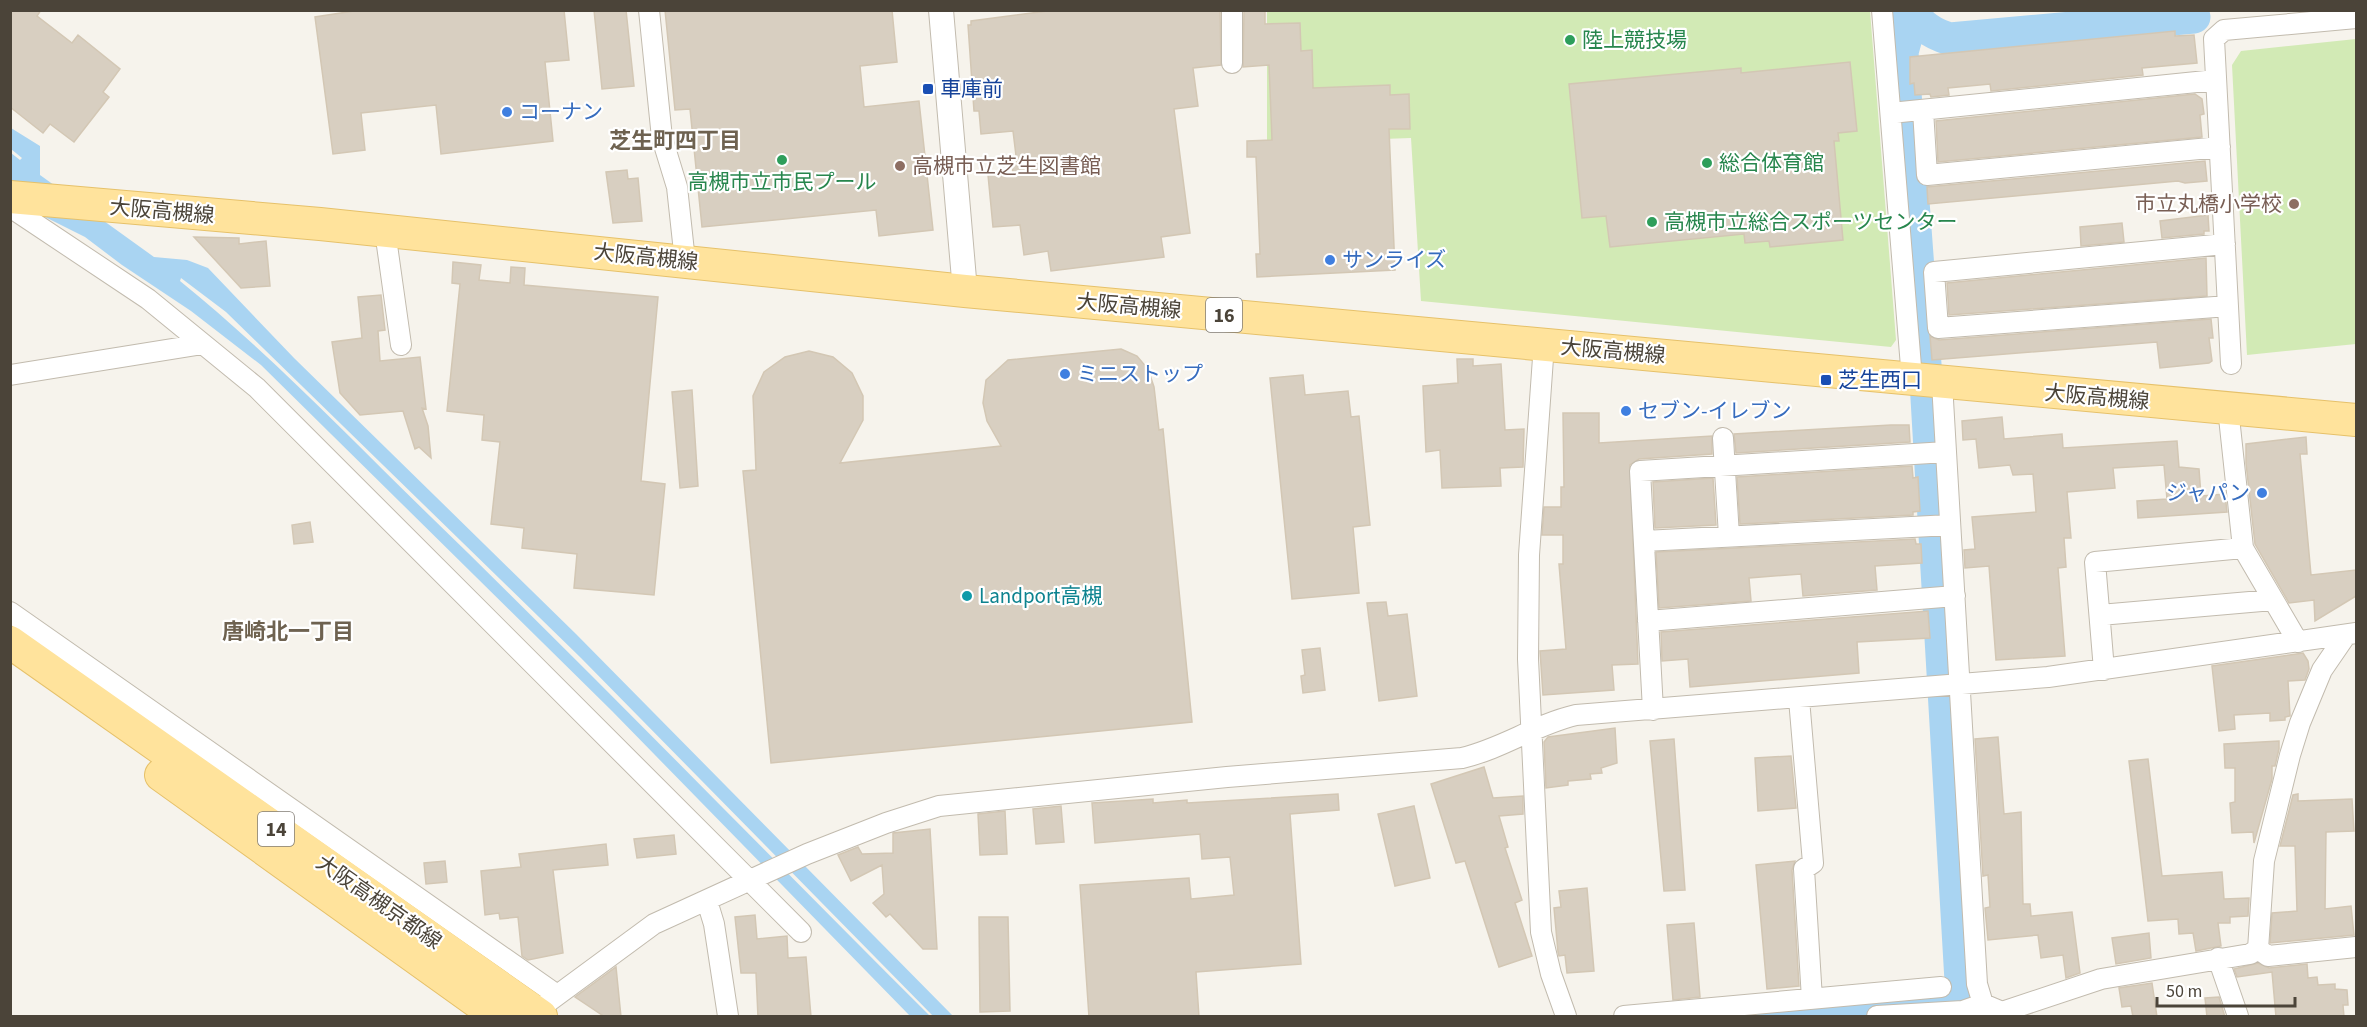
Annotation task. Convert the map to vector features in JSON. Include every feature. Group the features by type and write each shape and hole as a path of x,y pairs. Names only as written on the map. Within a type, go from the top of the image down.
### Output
{"main road":[{"name":"大阪高槻線","path":"12,201 92,205 384,231 965,291 2356,420"},
{"name":"大阪高槻京都線","path":"10,642 540,1010"},
{"name":"大阪高槻京都線","path":"10,667 497,1017"}],"street":[{"path":"649,10 662,138 677,187 686,261"},
{"path":"941,10 965,291"},
{"path":"1232,10 1232,63"},
{"path":"1882,10 1907,111 1927,175 2220,147"},
{"path":"2231,364 2214,39 2224,30 2256,19 2356,18"},
{"path":"1907,111 2216,80"},
{"path":"1907,111 1906,313 1912,379"},
{"path":"12,201 148,299 257,388 801,932"},
{"path":"384,231 401,345"},
{"path":"2225,244 1934,272 1938,328 2228,306"},
{"path":"1906,313 1937,310"},
{"path":"10,375 203,344"},
{"path":"1544,344 1529,555 1528,659 1541,932 1551,974 1566,1017"},
{"path":"1942,383 1977,984 1983,1004 2002,1014 2101,980 2250,954 2258,949"},
{"path":"2228,408 2243,548 2298,642"},
{"path":"1723,438 1729,536"},
{"path":"1653,710 1640,471 1946,452"},
{"path":"1644,541 1950,525"},
{"path":"2104,670 2095,561 2243,548"},
{"path":"1648,621 1955,596"},
{"path":"2100,615 2273,600"},
{"path":"10,612 540,1010 654,924 748,879 807,854 886,823 939,806 1227,777 1462,758 1490,752 1532,730 1576,715 1799,699 2104,670 2351,634"},
{"path":"2258,949 2264,861 2290,755 2300,723 2322,670 2351,634"},
{"path":"1799,699 1812,862 1804,869 1812,999"},
{"path":"706,901 714,924 728,1017"},
{"path":"2258,949 2268,956 2356,947"},
{"path":"2218,958 2238,1017"},
{"path":"1624,1017 1941,987"},
{"path":"1876,1017 1963,1011 1983,1004"}],"green space":[{"name":"高槻市立総合スポーツセンター","path":"1267,11 1870,11 1896,340 1891,347 1421,301 1411,138 1267,143"},
{"name":"市立丸橋小学校","path":"2356,39 2356,344 2247,355 2232,65 2241,51"}],"water":[{"path":"11,128 40,146 40,175 154,257 187,260 208,268 294,358 576,634 953,1016 933,1016 581,658 226,312 181,278 180,281 213,308 308,396 493,578 930,1016 910,1016 612,711 261,365 191,311 85,237 45,217 11,190 11,153 20,160 22,158 11,149"}],"building":[{"path":"10,10 41,10 37,16 72,43 78,35 120,69 103,92 109,97 74,142 50,124 43,133 10,107"},
{"path":"360,10 564,10 569,60 545,62 553,141 441,154 436,105 361,113 365,150 333,154 315,17"},
{"path":"594,10 626,10 634,86 602,89"},
{"name":"高槻市立市民プール","path":"665,10 892,10 897,62 860,66 864,107 919,101 933,230 879,236 876,210 702,227 690,109 675,110"},
{"path":"1055,10 1220,10 1221,65 1193,68 1198,106 1174,109 1190,233 1161,237 1164,257 1051,271 1048,251 1024,255 1020,225 993,227 988,175 1013,173 1012,164 1017,164 1013,131 981,134 979,111 974,111 968,25 971,25 971,21"},
{"path":"1244,10 1265,10 1265,24 1300,23 1301,51 1312,50 1313,88 1390,85 1390,95 1409,94 1410,129 1389,129 1395,270 1257,277 1256,254 1260,254 1256,157 1247,157 1247,141 1272,140 1269,65 1243,67"},
{"path":"2175,31 2175,36 2194,35 2197,63 2142,68 2143,75 1991,91 1990,84 1948,88 1949,95 1931,97 1930,94 1915,95 1914,83 1910,84 1910,57"},
{"name":"総合体育館","path":"1850,62 1857,131 1838,133 1839,141 1834,141 1843,240 1770,247 1769,241 1745,243 1744,234 1610,247 1606,216 1582,218 1569,84 1741,68 1741,73"},
{"path":"2195,94 2202,99 2204,114 2200,115 2202,137 1938,162 1936,121"},
{"path":"2205,161 2207,181 2185,183 2178,181 1928,204 1927,187"},
{"path":"627,170 628,179 638,178 642,221 613,223 606,172"},
{"path":"2208,215 2209,231 2204,231 2204,234 2162,238 2160,221"},
{"path":"2122,223 2124,242 2081,246 2080,227"},
{"path":"194,237 239,238 239,244 266,241 270,286 241,288"},
{"path":"2206,258 2207,296 1949,315 1947,283"},
{"path":"453,262 481,265 479,280 510,283 511,267 525,268 524,285 658,297 641,481 665,484 654,595 574,588 577,554 522,548 524,528 491,524 500,442 482,440 484,415 447,411 460,284 452,283"},
{"path":"381,295 385,330 378,331 380,361 420,357 426,409 422,408 428,426 431,458 419,447 415,449 403,411 360,415 340,393 332,342 362,338 358,297"},
{"path":"2211,319 2213,338 2209,338 2212,361 2209,363 2160,368 2157,342 1932,360 1930,336 1939,340"},
{"name":"Landport高槻","path":"1121,349 1137,356 1148,369 1154,387 1159,430 1163,429 1192,722 771,763 743,471 756,470 753,396 764,372 785,357 809,351 833,357 852,373 863,396 863,420 840,463 1001,446 987,421 983,403 986,380 1008,360"},
{"path":"1457,359 1473,359 1473,366 1501,364 1505,430 1524,429 1523,467 1500,468 1501,486 1442,488 1440,450 1426,452 1423,386 1458,383"},
{"path":"1303,375 1305,395 1348,391 1351,417 1359,416 1370,525 1353,527 1359,593 1292,599 1270,378"},
{"path":"692,390 698,486 680,488 672,392"},
{"path":"1563,413 1599,413 1599,443 1712,436 1712,454 1639,459 1630,465 1638,664 1612,665 1614,690 1543,695 1540,651 1566,649 1559,564 1563,564 1563,535 1542,535 1544,507 1561,507 1561,487 1564,487"},
{"path":"2002,417 2004,439 2062,434 2063,448 2177,441 2179,467 2199,469 2201,496 2225,494 2227,512 2138,518 2137,501 2167,499 2164,465 2113,468 2115,488 2067,492 2071,538 2064,538 2066,567 2058,568 2065,656 1996,660 1989,566 1965,568 1964,550 1975,549 1972,517 2036,512 2033,474 2013,475 2010,465 1979,468 1976,439 1963,440 1962,421"},
{"path":"1909,425 1910,442 1736,453 1734,434"},
{"path":"2306,437 2307,454 2300,454 2311,575 2356,570 2356,596 2315,621 2314,600 2289,603 2255,544 2246,463 2246,444"},
{"path":"1912,466 1913,478 1918,477 1920,511 1913,512 1913,515 1740,524 1737,477"},
{"path":"1713,478 1716,525 1655,528 1653,482"},
{"path":"310,522 313,542 294,544 292,525"},
{"path":"1915,539 1916,544 1921,544 1922,563 1875,566 1877,590 1803,596 1801,574 1749,578 1751,601 1659,608 1656,552"},
{"path":"1386,602 1388,616 1407,614 1417,696 1379,701 1367,603"},
{"path":"1928,611 1930,638 1857,642 1859,673 1690,687 1688,659 1662,661 1661,632"},
{"path":"1320,648 1325,690 1303,693 1301,676 1305,675 1302,650"},
{"path":"2303,653 2308,661 2309,669 2305,680 2288,681 2290,716 2285,717 2285,720 2270,721 2270,713 2234,715 2235,729 2219,731 2212,666"},
{"path":"1615,728 1617,763 1601,768 1602,773 1590,774 1591,779 1568,781 1568,785 1546,788 1544,742 1548,737"},
{"path":"1998,737 2004,814 2021,812 2023,904 2030,904 2031,916 2072,912 2080,973 2066,978 2063,955 2041,958 2038,935 1988,940 1985,908 1990,907 1988,875 1983,876 1975,739"},
{"path":"1674,739 1685,890 1664,891 1650,741"},
{"path":"2279,741 2275,766 2272,766 2272,779 2254,843 2253,832 2232,833 2230,803 2235,802 2235,768 2225,768 2224,744"},
{"path":"1791,756 1796,808 1758,811 1755,758"},
{"path":"2148,759 2162,876 2222,872 2224,899 2249,898 2248,916 2230,917 2230,923 2218,923 2221,946 2196,951 2193,933 2179,934 2178,919 2148,921 2129,761"},
{"path":"1484,767 1493,798 1523,796 1523,814 1499,816 1508,847 1505,848 1522,900 1515,903 1532,956 1499,967 1465,861 1456,863 1431,784"},
{"path":"1338,794 1339,810 1290,814 1301,964 1196,972 1199,1017 1089,1017 1080,885 1189,878 1191,899 1234,895 1230,857 1202,859 1200,834 1095,843 1092,803 1153,799 1153,803 1187,800 1187,803"},
{"path":"2298,794 2298,801 2352,799 2354,831 2326,832 2325,909 2351,906 2354,935 2270,943 2272,913 2297,911 2295,846 2280,846 2293,795"},
{"path":"1061,806 1064,842 1036,844 1033,809"},
{"path":"1414,806 1430,878 1395,886 1378,814"},
{"path":"1005,811 1007,854 980,855 978,814"},
{"path":"930,829 937,949 923,949 890,914 886,917 873,903 884,894 882,865 851,881 838,855 858,847 862,854 893,853 893,833"},
{"path":"674,835 676,854 637,858 634,839"},
{"path":"606,844 608,865 553,870 563,953 528,960 522,956 518,917 500,919 499,913 485,915 481,871 521,867 519,854"},
{"path":"445,861 447,882 426,884 424,863"},
{"path":"1795,861 1792,870 1799,986 1767,989 1756,865"},
{"path":"1587,888 1594,971 1567,973 1565,955 1559,956 1558,952 1554,908 1561,907 1559,891"},
{"path":"755,915 757,939 787,936 788,958 806,957 811,1017 758,1017 756,973 741,973 735,917"},
{"path":"979,917 1008,917 1010,1011 980,1012"},
{"path":"1694,923 1700,997 1673,1000 1667,925"},
{"path":"2149,933 2151,958 2116,964 2112,938"},
{"path":"2258,963 2269,968 2307,964 2308,978 2317,977 2318,985 2335,984 2335,989 2347,990 2348,1005 2343,1005 2344,1017 2276,1017 2272,972 2237,977 2234,969"},
{"path":"616,967 621,1017 605,1017 575,997"},
{"path":"2152,983 2157,1017 2133,1017 2131,1006 2122,1007 2119,988"},
{"path":"2219,997 2225,1017 2207,1017 2205,998"}],"waterway":[{"path":"1739,1016 1962,998 1925,364 1902,52 1910,23 1909,10"},
{"path":"1912,10 1918,21 1927,29 1950,39 2194,17"}],"place":[{"name":"陸上競技場","path":"1570,40"},
{"name":"車庫前","path":"928,89"},
{"name":"コーナン","path":"507,112"},
{"name":"高槻市立市民プール","path":"782,160"},
{"name":"総合体育館","path":"1707,163"},
{"name":"高槻市立芝生図書館","path":"900,166"},
{"name":"市立丸橋小学校","path":"2294,204"},
{"name":"高槻市立総合スポーツセンター","path":"1652,222"},
{"name":"サンライズ","path":"1330,260"},
{"name":"ミニストップ","path":"1065,374"},
{"name":"芝生西口","path":"1826,380"},
{"name":"セブン-イレブン","path":"1626,411"},
{"name":"ジャパン","path":"2262,493"},
{"name":"Landport高槻","path":"967,596"}],"district":[{"name":"芝生町四丁目","path":"675,140"},
{"name":"唐崎北一丁目","path":"288,631"}]}
